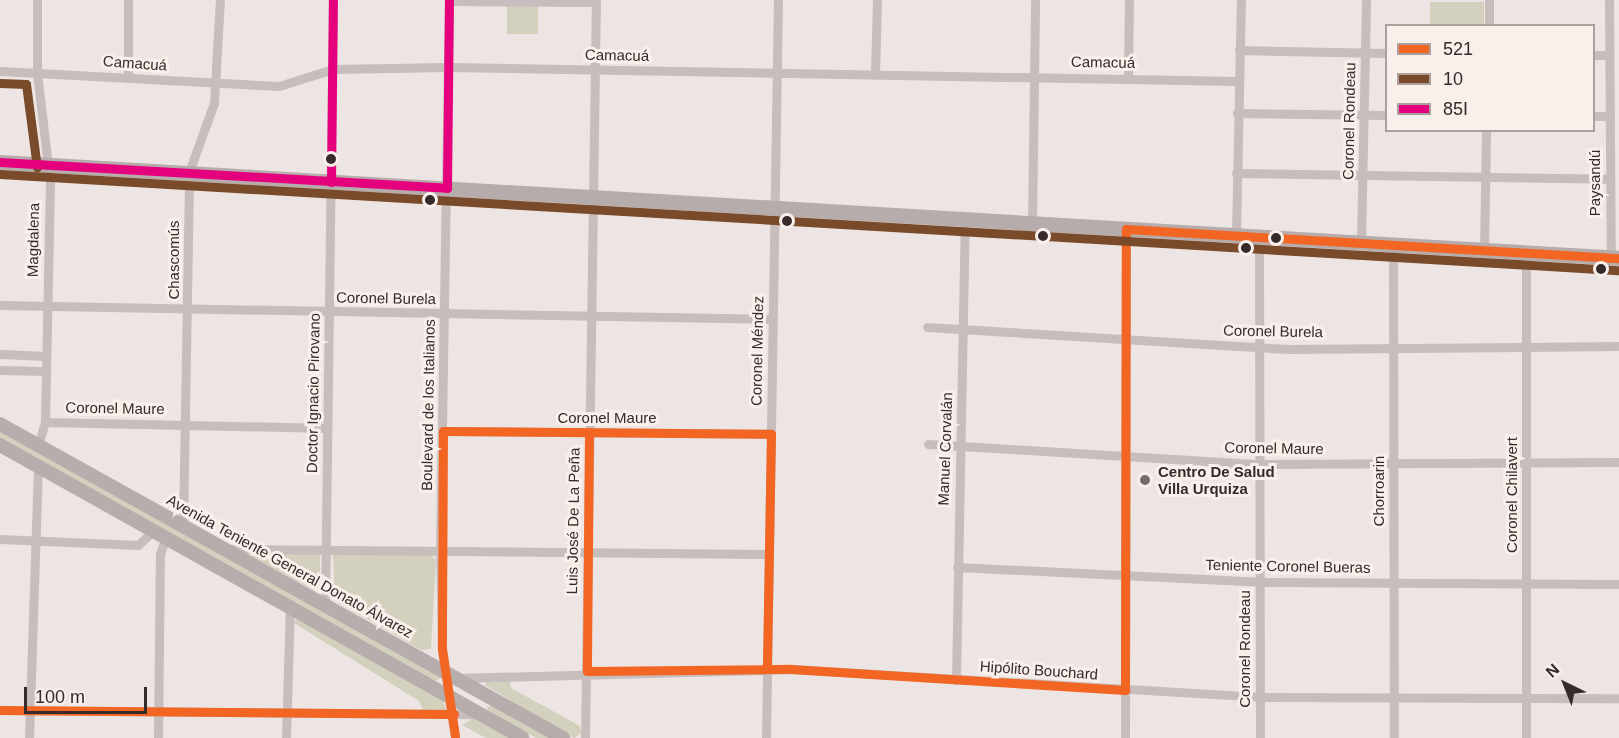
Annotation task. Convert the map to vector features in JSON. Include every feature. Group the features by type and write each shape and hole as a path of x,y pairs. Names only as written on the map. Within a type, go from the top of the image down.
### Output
{"main road":[{"path":"0,162 1615,258"},
{"name":"Avenida Teniente General Donato Álvarez","path":"0,424 563,738"},
{"path":"0,445 160,538 290,606 523,738"}],"street":[{"name":"Magdalena","path":"37,0 37,72 49,165 45,422 38,445"},
{"path":"128,0 128,78"},
{"name":"Chascomús","path":"183,525 189,309 189,172 218,84 220,0"},
{"name":"Doctor Ignacio Pirovano","path":"325,604 333,0"},
{"path":"449,0 596,1"},
{"name":"Boulevard de los Italianos","path":"449,0 440,550 455,738"},
{"name":"Coronel Méndez","path":"766,738 778,0"},
{"path":"875,73 877,0"},
{"path":"1032,224 1035,0"},
{"path":"1128,77 1129,0"},
{"path":"1236,235 1237,81 1241,0"},
{"name":"Coronel Rondeau","path":"1361,242 1366,0"},
{"path":"1489,0 1489,24"},
{"name":"Paysandú","path":"1609,0 1614,18 1609,55 1610,116 1615,143 1609,179 1615,258"},
{"name":"Luis José De La Peña","path":"585,738 596,1"},
{"path":"1239,50 1385,53"},
{"path":"1595,55 1609,55"},
{"name":"Camacuá","path":"0,70 218,84 288,86 333,69 448,67 1128,77 1237,81"},
{"path":"1237,113 1385,115"},
{"path":"1595,116 1610,116"},
{"path":"1484,249 1486,132"},
{"path":"1236,173 1609,179"},
{"name":"Manuel Corvalán","path":"956,680 965,219"},
{"path":"1125,738 1126,229"},
{"name":"Coronel Rondeau","path":"1259,236 1260,738"},
{"name":"Chorroarin","path":"1393,244 1394,738"},
{"name":"Coronel Chilavert","path":"1526,252 1526,738"},
{"name":"Coronel Burela","path":"0,305 772,319"},
{"name":"Coronel Burela","path":"927,327 1260,347 1619,346"},
{"path":"1,354 46,356"},
{"path":"0,370 46,371"},
{"name":"Coronel Maure","path":"45,422 327,428"},
{"name":"Coronel Maure","path":"442,431 771,434"},
{"name":"Coronel Maure","path":"928,444 1259,464 1619,462"},
{"path":"29,738 33,541 38,466"},
{"path":"147,543 160,538"},
{"path":"0,540 147,543 160,538"},
{"path":"158,738 160,538"},
{"path":"227,549 326,547 768,554"},
{"name":"Teniente Coronel Bueras","path":"957,567 1260,582 1619,584"},
{"path":"286,738 290,606"},
{"name":"Hipólito Bouchard","path":"451,674 767,669 1260,697 1619,698"},
{"path":"0,710 481,714"}],"shaded area":[{"path":"1430,2 1484,2 1484,24 1430,24"},
{"path":"507,6 538,6 538,34 507,34"},
{"path":"0,430 441,678 435,681 0,440"},
{"path":"253,550 320,554 320,588 314,590 252,557"},
{"path":"333,554 430,554 436,560 431,649 421,650 335,601"},
{"path":"298,617 443,698 446,710 423,710 419,701 294,623"},
{"path":"509,678 511,688 580,726 581,733 574,738 485,685 487,679"},
{"path":"494,705 552,738 536,738 489,712 487,707"},
{"path":"474,718 514,738 486,738 462,725"}],"transit line":[{"name":"85I","path":"331,182 333,0"},
{"name":"85I","path":"0,162 447,188 449,0"},
{"name":"10","path":"0,83 26,84 37,167"},
{"name":"10","path":"0,174 1618,270"},
{"name":"521","path":"1126,229 1619,258"},
{"name":"521","path":"1125,690 1126,229"},
{"name":"521","path":"443,431 771,434 767,669"},
{"name":"521","path":"443,431 442,649 455,736"},
{"name":"521","path":"589,432 587,671 791,669 1125,690"},
{"name":"521","path":"0,710 454,714"}],"place":[{"name":"Centro De Salud Villa Urquiza","path":"1145,480"}]}
